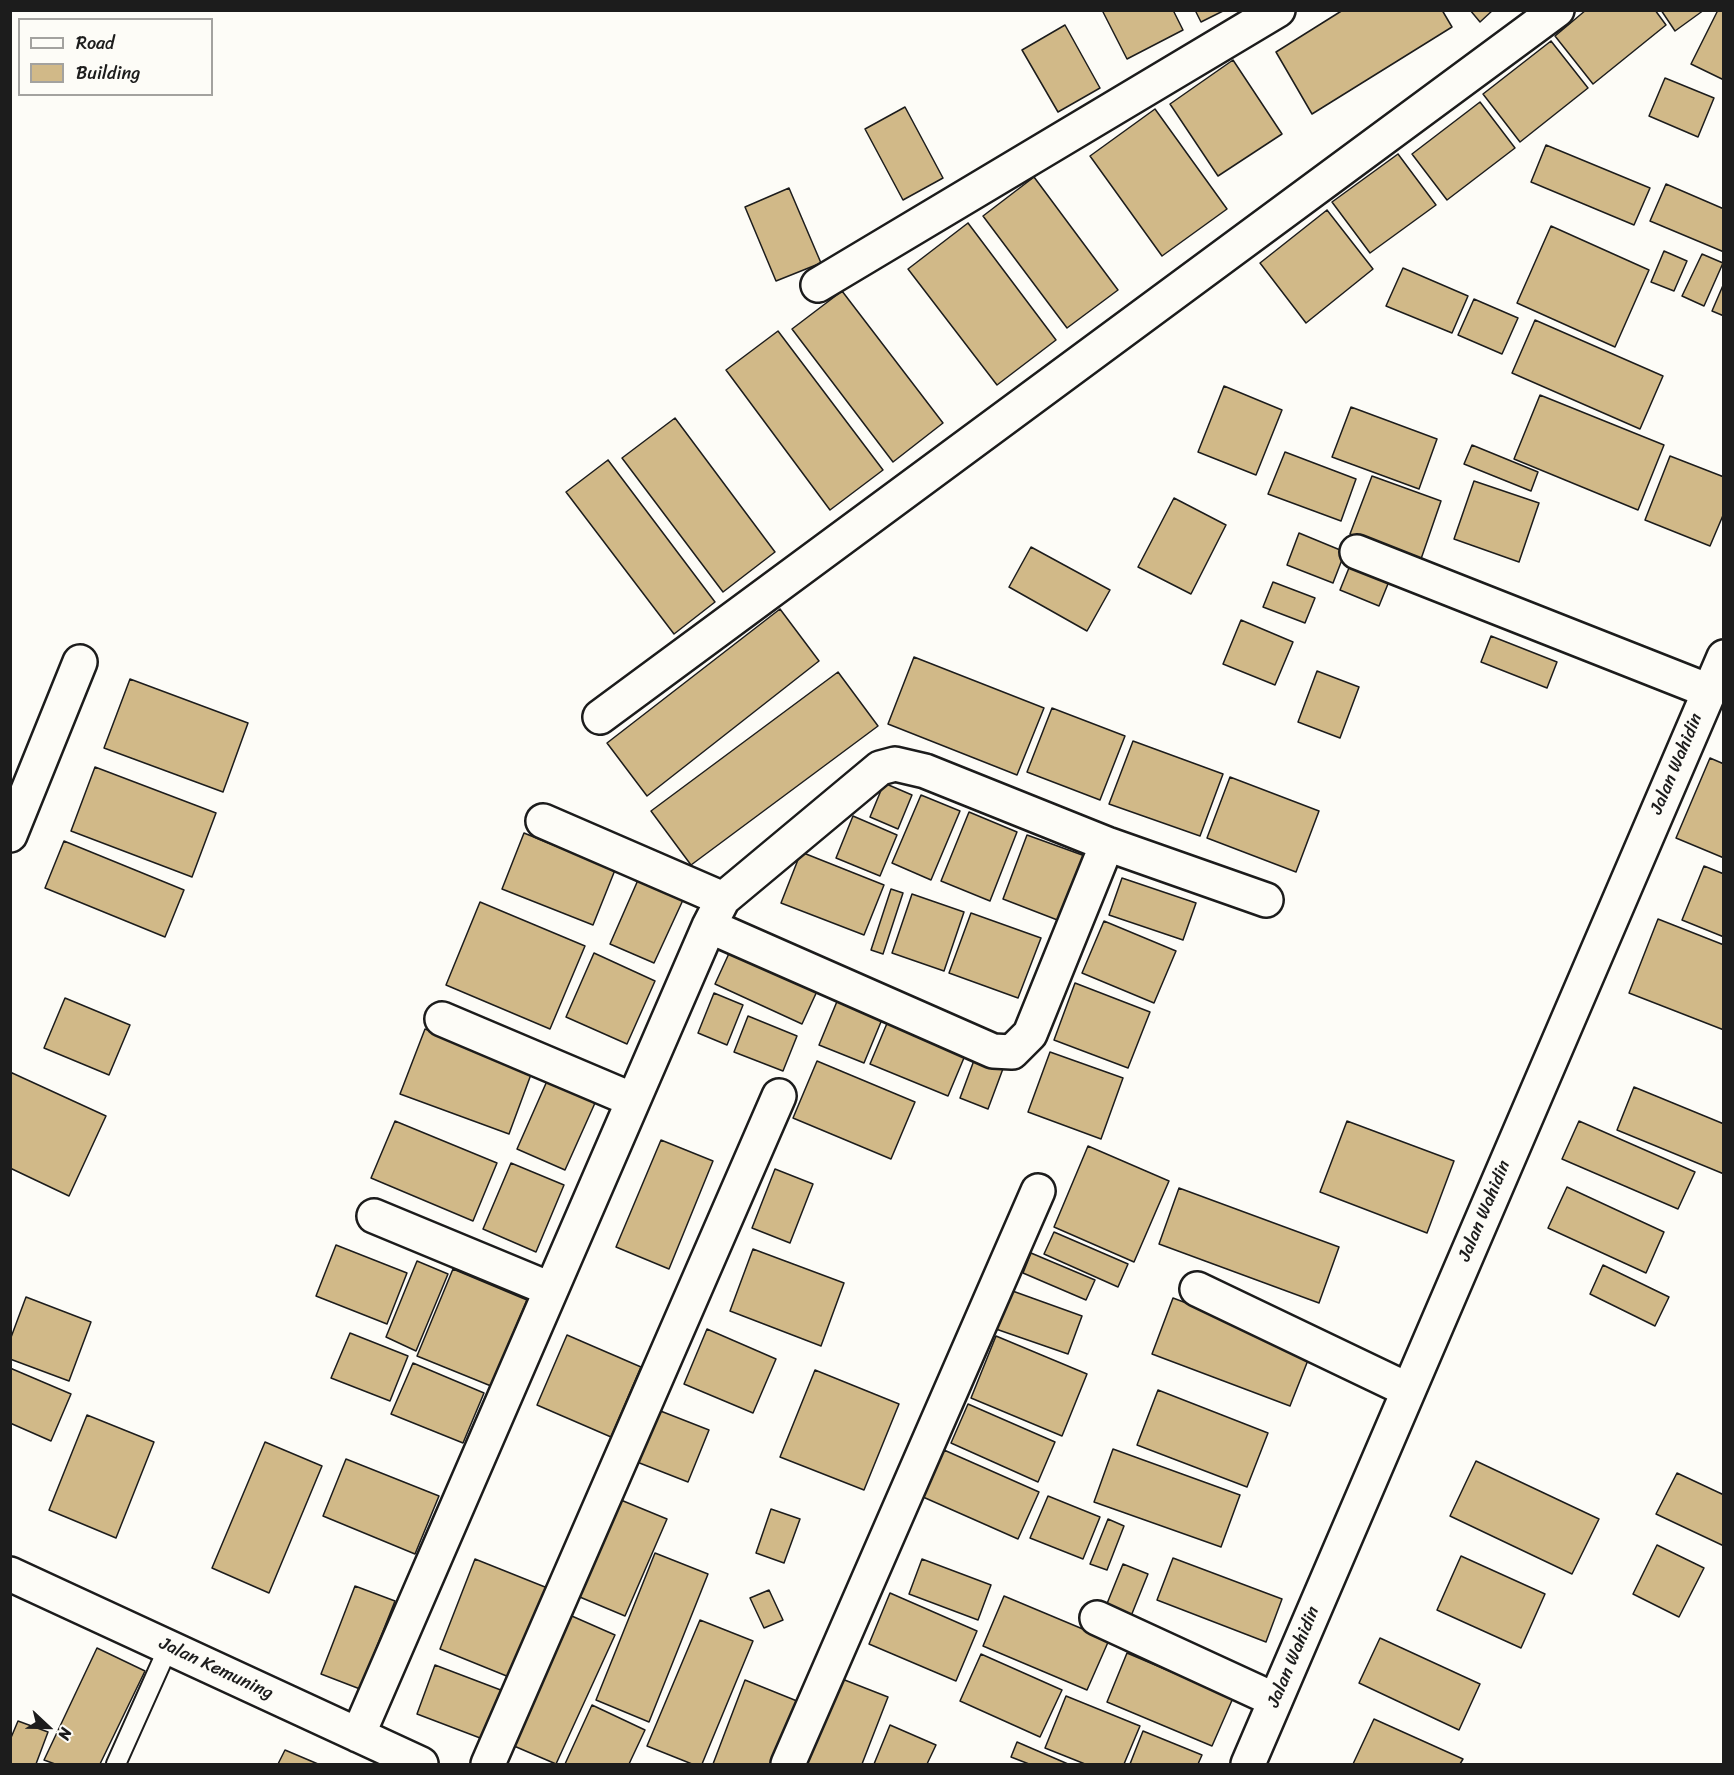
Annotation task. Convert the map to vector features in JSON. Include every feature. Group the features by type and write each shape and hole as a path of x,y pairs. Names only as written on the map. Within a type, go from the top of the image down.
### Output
{"street":[{"path":"818,285 1278,10"},
{"path":"600,717 1557,10"},
{"path":"1357,552 1709,691"},
{"name":"Jalan Wahidin","path":"1248,1764 1724,657"},
{"path":"10,835 80,662"},
{"path":"357,1735 716,913 880,768 895,764 925,771 1107,844 1266,900"},
{"path":"543,821 716,913 993,1051 1012,1052 1030,1034 1107,844"},
{"path":"442,1019 633,1100"},
{"path":"488,1764 779,1096"},
{"path":"788,1764 1038,1191"},
{"path":"374,1216 550,1289"},
{"path":"1197,1289 1408,1390"},
{"name":"Jalan Kemuning","path":"10,1574 421,1764"},
{"path":"1097,1618 1275,1700"}],"lane":[{"path":"116,1764 168,1648"}],"building":[{"path":"1102,10 1173,10 1183,30 1127,59"},
{"path":"1195,10 1225,10 1201,22"},
{"path":"1343,10 1442,10 1452,27 1312,114 1276,52"},
{"path":"1470,10 1493,10 1480,22"},
{"path":"1586,10 1655,10 1666,25 1593,84 1555,36"},
{"path":"1661,10 1704,10 1675,31"},
{"path":"1718,10 1724,11 1724,80 1691,64"},
{"path":"1065,25 1100,88 1058,112 1022,50"},
{"path":"1551,41 1588,88 1520,142 1483,94"},
{"path":"1233,60 1282,134 1218,176 1170,104"},
{"path":"1665,78 1714,98 1698,137 1649,116"},
{"path":"1480,102 1515,148 1447,200 1412,154"},
{"path":"905,107 943,178 903,200 865,129"},
{"path":"1155,109 1227,209 1162,256 1090,156"},
{"path":"1546,145 1650,188 1634,225 1531,182"},
{"path":"1398,154 1436,205 1370,253 1332,202"},
{"path":"1034,177 1118,290 1067,328 983,216"},
{"path":"1666,184 1724,209 1724,252 1650,221"},
{"path":"789,188 821,263 776,281 745,207"},
{"path":"1327,210 1373,269 1306,323 1260,263"},
{"path":"968,223 1056,340 997,385 908,269"},
{"path":"1551,226 1649,270 1615,347 1517,303"},
{"path":"1664,251 1687,261 1674,291 1651,282"},
{"path":"1702,254 1723,263 1704,306 1682,296"},
{"path":"1403,268 1468,296 1452,333 1386,306"},
{"path":"1724,283 1724,316 1712,311"},
{"path":"842,291 943,423 893,462 792,329"},
{"path":"1474,299 1518,318 1502,354 1458,335"},
{"path":"1535,320 1663,376 1640,429 1512,373"},
{"path":"778,331 883,470 830,510 726,370"},
{"path":"1224,386 1282,410 1256,475 1198,452"},
{"path":"1540,395 1664,445 1638,510 1514,459"},
{"path":"1351,407 1437,439 1419,489 1332,457"},
{"path":"675,418 775,552 723,592 622,458"},
{"path":"1472,445 1538,472 1531,491 1464,464"},
{"path":"1285,452 1356,479 1341,521 1268,494"},
{"path":"1670,456 1724,477 1724,513 1710,546 1645,520"},
{"path":"608,460 715,602 674,634 566,492"},
{"path":"1372,476 1441,501 1421,559 1350,534"},
{"path":"1474,481 1539,503 1519,562 1454,539"},
{"path":"1174,498 1226,525 1191,594 1138,567"},
{"path":"1299,533 1345,552 1333,583 1287,565"},
{"path":"1031,547 1110,590 1087,631 1009,587"},
{"path":"1353,558 1392,574 1379,606 1340,590"},
{"path":"1273,582 1315,598 1305,623 1263,607"},
{"path":"780,609 819,661 647,796 607,743"},
{"path":"1241,620 1293,642 1275,685 1223,664"},
{"path":"1491,636 1557,662 1547,688 1481,662"},
{"path":"914,657 1044,708 1017,775 888,724"},
{"path":"1317,671 1359,687 1340,738 1298,722"},
{"path":"838,672 878,726 691,865 651,811"},
{"path":"130,679 248,723 223,792 104,748"},
{"path":"1052,708 1125,736 1100,800 1027,772"},
{"path":"1133,741 1223,774 1200,836 1109,804"},
{"path":"1710,758 1724,764 1724,858 1676,838"},
{"path":"95,767 216,813 192,877 71,831"},
{"path":"1230,777 1319,811 1296,872 1207,838"},
{"path":"884,783 912,795 898,829 870,817"},
{"path":"921,795 960,811 931,880 892,863"},
{"path":"969,812 1017,832 990,901 941,881"},
{"path":"853,816 897,835 880,876 836,858"},
{"path":"524,833 615,870 593,925 502,889"},
{"path":"1027,835 1085,856 1060,921 1003,899"},
{"path":"64,841 184,890 165,937 45,888"},
{"path":"801,852 884,885 864,935 781,903"},
{"path":"1704,866 1724,874 1724,937 1682,920"},
{"path":"1122,878 1196,903 1183,940 1109,915"},
{"path":"638,880 683,900 654,963 610,944"},
{"path":"891,889 903,893 883,954 871,950"},
{"path":"912,894 964,912 944,971 892,953"},
{"path":"480,902 585,946 550,1029 446,985"},
{"path":"971,913 1041,938 1018,998 949,973"},
{"path":"1658,919 1724,945 1724,1030 1629,993"},
{"path":"1104,921 1176,951 1154,1003 1082,973"},
{"path":"731,949 818,989 802,1024 715,984"},
{"path":"594,953 655,981 627,1044 566,1017"},
{"path":"1075,983 1150,1012 1128,1068 1054,1040"},
{"path":"714,993 743,1005 727,1045 698,1033"},
{"path":"65,998 130,1025 109,1075 44,1048"},
{"path":"838,999 883,1017 864,1063 819,1045"},
{"path":"748,1016 797,1036 783,1071 734,1052"},
{"path":"888,1021 966,1053 948,1096 870,1064"},
{"path":"425,1029 533,1069 509,1134 400,1094"},
{"path":"1050,1052 1123,1078 1101,1139 1028,1112"},
{"path":"976,1055 1004,1066 988,1109 960,1098"},
{"path":"817,1061 915,1102 891,1159 793,1118"},
{"path":"10,1072 106,1116 69,1196 10,1168"},
{"path":"547,1081 595,1103 565,1170 517,1149"},
{"path":"1634,1087 1724,1124 1724,1174 1617,1130"},
{"path":"395,1121 497,1163 473,1221 371,1178"},
{"path":"1347,1121 1454,1161 1427,1233 1320,1192"},
{"path":"1579,1121 1695,1172 1678,1209 1562,1159"},
{"path":"661,1140 713,1161 669,1269 616,1247"},
{"path":"1088,1146 1169,1181 1134,1262 1054,1227"},
{"path":"511,1163 564,1185 536,1252 483,1229"},
{"path":"775,1169 813,1184 790,1243 752,1228"},
{"path":"1567,1187 1664,1232 1646,1273 1548,1228"},
{"path":"1179,1188 1339,1247 1319,1303 1159,1244"},
{"path":"1054,1232 1128,1264 1118,1287 1044,1254"},
{"path":"336,1245 407,1273 387,1324 316,1296"},
{"path":"753,1249 844,1283 821,1346 730,1311"},
{"path":"1031,1253 1095,1280 1086,1300 1023,1273"},
{"path":"417,1261 448,1274 416,1351 386,1337"},
{"path":"1603,1265 1669,1297 1655,1326 1590,1294"},
{"path":"453,1269 527,1300 491,1386 417,1356"},
{"path":"1007,1289 1082,1316 1068,1354 993,1328"},
{"path":"26,1297 91,1322 69,1381 10,1359 10,1340"},
{"path":"1173,1298 1312,1350 1290,1406 1152,1354"},
{"path":"707,1329 776,1359 753,1413 684,1384"},
{"path":"350,1333 408,1356 390,1401 331,1378"},
{"path":"567,1335 641,1367 611,1437 537,1405"},
{"path":"996,1336 1087,1374 1062,1436 971,1398"},
{"path":"413,1363 484,1393 463,1443 391,1414"},
{"path":"10,1368 71,1394 51,1441 10,1423"},
{"path":"815,1370 899,1404 864,1490 780,1457"},
{"path":"1158,1390 1268,1433 1247,1487 1137,1445"},
{"path":"968,1404 1055,1442 1038,1482 951,1443"},
{"path":"658,1410 709,1430 688,1482 637,1462"},
{"path":"87,1415 154,1442 116,1538 49,1510"},
{"path":"265,1442 322,1466 269,1593 212,1568"},
{"path":"1113,1449 1240,1495 1221,1547 1094,1502"},
{"path":"944,1450 1039,1492 1018,1539 923,1497"},
{"path":"346,1459 439,1496 415,1554 323,1516"},
{"path":"1476,1461 1599,1519 1572,1574 1450,1516"},
{"path":"1677,1473 1724,1495 1724,1546 1656,1514"},
{"path":"1048,1496 1100,1517 1083,1559 1030,1538"},
{"path":"616,1498 667,1519 625,1616 575,1595"},
{"path":"771,1509 800,1519 784,1563 756,1553"},
{"path":"1108,1519 1124,1526 1107,1570 1090,1564"},
{"path":"1657,1545 1704,1568 1679,1617 1633,1594"},
{"path":"655,1553 708,1574 649,1722 596,1700"},
{"path":"1461,1556 1545,1594 1521,1648 1437,1610"},
{"path":"1173,1558 1282,1599 1266,1642 1157,1600"},
{"path":"475,1559 550,1589 514,1679 440,1649"},
{"path":"922,1559 991,1585 978,1620 909,1594"},
{"path":"1123,1564 1148,1574 1127,1626 1102,1616"},
{"path":"355,1586 395,1601 360,1689 321,1674"},
{"path":"769,1590 783,1620 764,1628 750,1598"},
{"path":"890,1593 977,1631 956,1681 869,1644"},
{"path":"1004,1596 1109,1640 1087,1690 983,1646"},
{"path":"565,1613 615,1635 556,1764 507,1743"},
{"path":"700,1620 753,1641 702,1764 692,1764 647,1746"},
{"path":"1380,1638 1480,1684 1459,1730 1359,1683"},
{"path":"97,1648 145,1671 100,1764 55,1764 44,1760"},
{"path":"1127,1653 1233,1698 1212,1746 1107,1702"},
{"path":"981,1654 1062,1690 1040,1737 960,1701"},
{"path":"435,1665 506,1692 488,1741 417,1714"},
{"path":"837,1677 888,1697 862,1764 804,1764"},
{"path":"745,1680 797,1701 772,1764 713,1764"},
{"path":"1066,1696 1140,1726 1124,1764 1085,1764 1045,1748"},
{"path":"592,1705 645,1730 629,1764 565,1764"},
{"path":"1374,1719 1463,1759 1460,1764 1353,1764"},
{"path":"18,1721 48,1732 36,1764 10,1764 10,1740"},
{"path":"890,1725 936,1745 927,1764 874,1764"},
{"path":"1143,1731 1202,1755 1198,1764 1130,1764"},
{"path":"1017,1742 1068,1764 1029,1764 1011,1757"},
{"path":"285,1750 318,1764 278,1764"}]}
